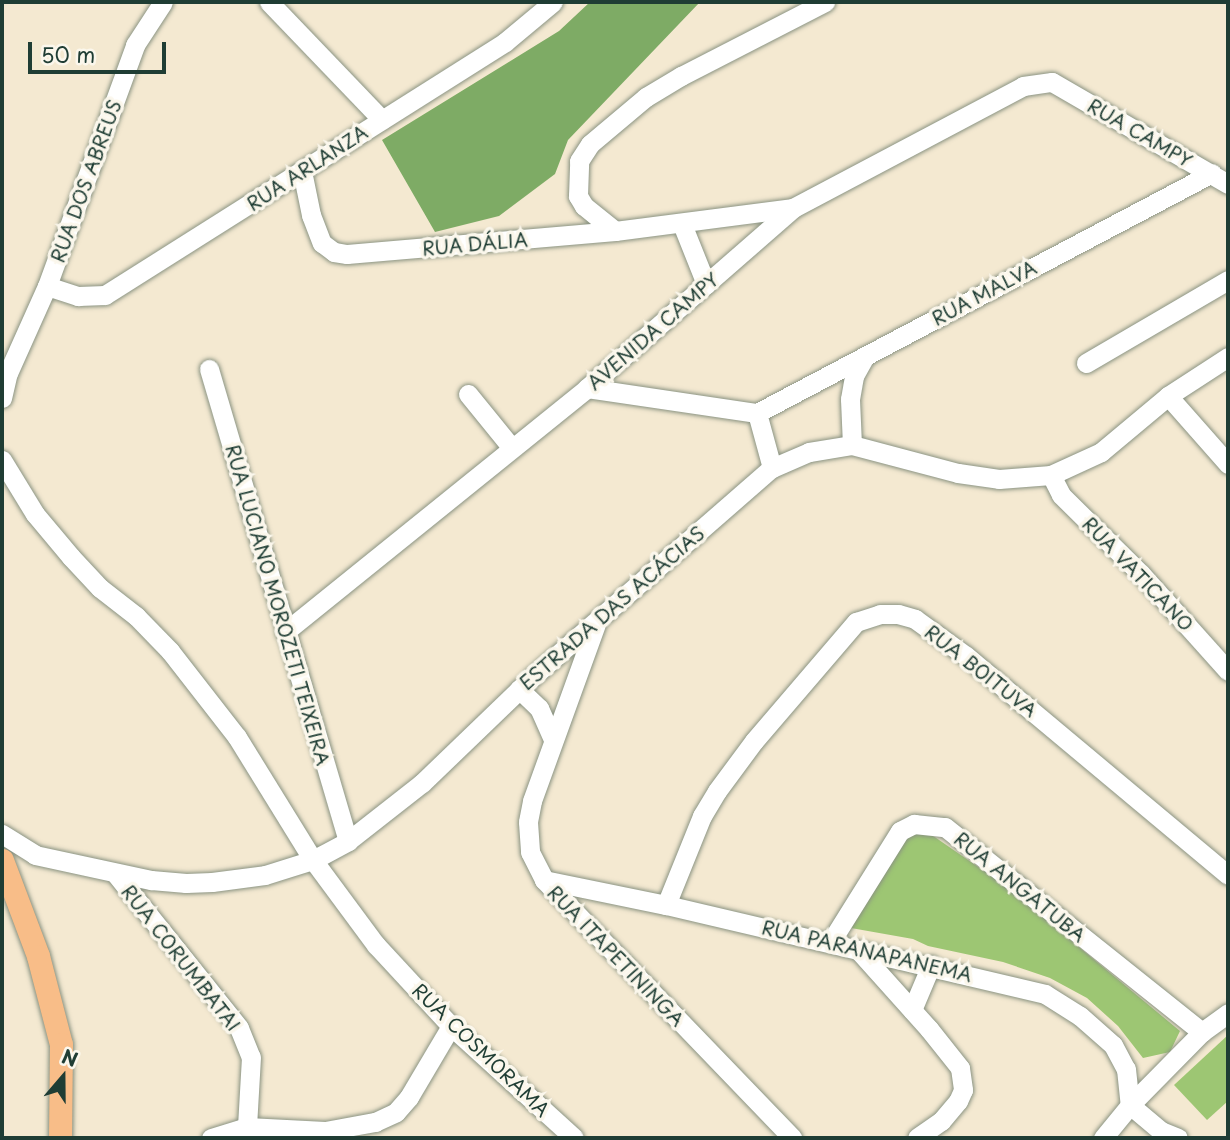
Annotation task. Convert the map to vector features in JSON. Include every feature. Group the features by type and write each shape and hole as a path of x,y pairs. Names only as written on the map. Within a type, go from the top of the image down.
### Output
{"main road":[{"path":"2,860 33,942 61,1044 60,1138"}],"street":[{"name":"RUA DOS ABREUS","path":"2,398 8,373 47,286 135,45 163,2"},
{"path":"269,2 382,120"},
{"name":"RUA ARLANZA","path":"47,286 78,296 105,295 505,42 553,2"},
{"path":"615,231 584,206 578,196 579,161 590,144 646,97 730,50 825,2"},
{"name":"RUA CAMPY","path":"1052,82 1220,178"},
{"name":"AVENIDA CAMPY","path":"285,632 587,388 793,208 1023,86 1052,82"},
{"name":"RUA DÁLIA","path":"302,172 316,230 322,243 334,252 367,254 615,231 793,208"},
{"name":"RUA MALVA","path":"757,413 866,355 1220,178"},
{"path":"682,224 706,284"},
{"path":"1086,363 1228,280"},
{"path":"852,445 850,399 854,376 866,355"},
{"name":"ESTRADA DAS ACÁCIAS","path":"2,834 35,855 150,880 212,883 265,874 313,860 348,841 422,783 519,689 772,467 810,452 852,445 958,473 999,479 1051,475 1101,452 1168,396 1228,357"},
{"name":"RUA LUCIANO MOROZETI TEIXEIRA","path":"209,369 348,841"},
{"path":"587,388 757,413 772,467"},
{"path":"468,394 511,447"},
{"path":"1168,396 1228,464"},
{"name":"RUA COSMORAMA","path":"2,460 36,514 71,557 100,588 136,616 187,672 237,737 313,860 376,945 450,1026 574,1138"},
{"name":"RUA VATICANO","path":"1051,475 1061,495 1141,574 1228,671"},
{"name":"RUA BOITUVA","path":"666,905 702,816 717,790 754,741 856,622 880,614 898,614 915,619 966,656 1228,875"},
{"name":"RUA ITAPETININGA","path":"597,623 532,801 528,822 530,852 544,880 792,1138"},
{"path":"519,689 539,708 553,739"},
{"name":"RUA ANGATUBA","path":"830,943 900,831 914,824 945,827 1202,1032"},
{"name":"RUA CORUMBATAI","path":"115,873 239,1028 251,1058 247,1127"},
{"name":"RUA PARANAPANEMA","path":"544,880 931,965 1045,994 1080,1016 1113,1045 1126,1069 1130,1105"},
{"path":"859,951 950,1054 963,1080 962,1090 951,1111 916,1138"},
{"path":"912,1010 931,965"},
{"path":"1103,1138 1130,1105 1202,1032 1228,1013"},
{"path":"211,1138 247,1127 325,1131 375,1122 396,1112 409,1097 450,1026"},
{"path":"1130,1105 1161,1131 1178,1138"}],"green space":[{"path":"590,2 700,2 568,140 555,174 499,216 435,232 382,140 559,31"},
{"path":"926,831 1003,884 1180,1031 1170,1052 1143,1058 1118,1026 1087,998 1050,978 1003,962 928,946 913,939 851,928 879,877 910,832"},
{"path":"1228,1035 1228,1101 1207,1120 1174,1085"}]}
